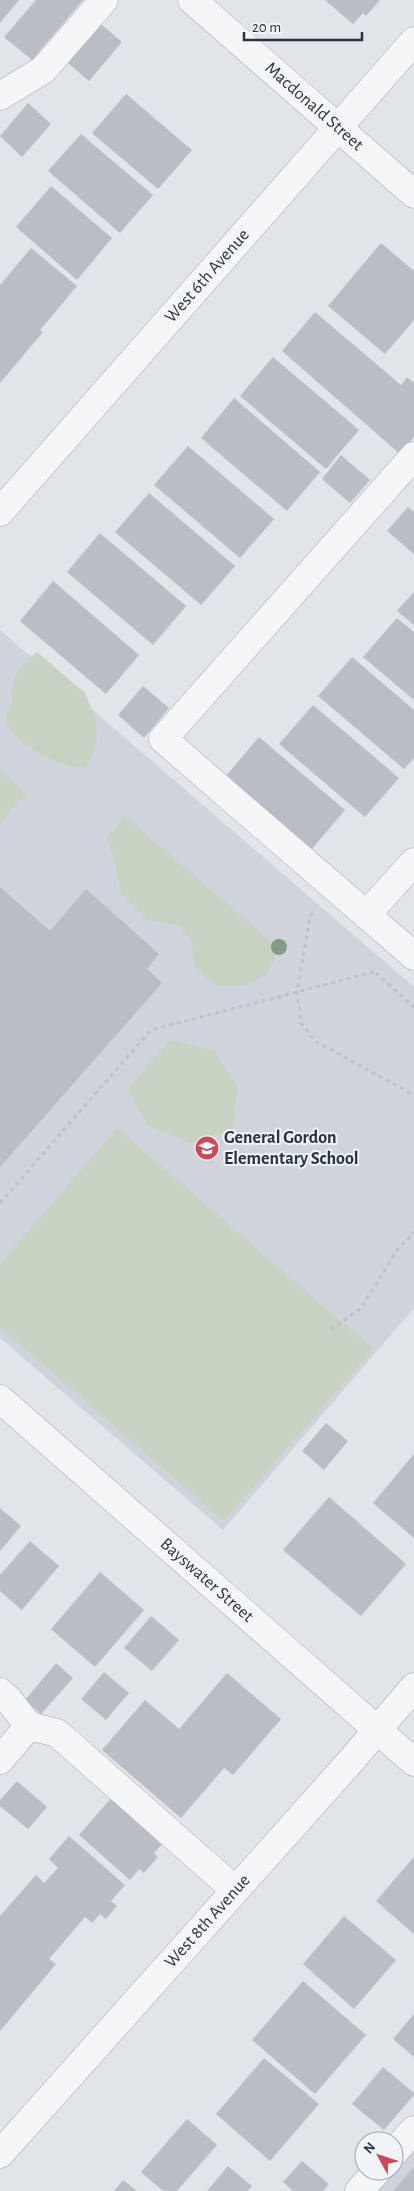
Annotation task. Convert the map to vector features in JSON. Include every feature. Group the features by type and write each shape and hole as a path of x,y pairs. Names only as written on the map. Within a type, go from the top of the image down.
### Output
{"street":[{"path":"0,96 43,70 104,0"},
{"name":"Macdonald Street","path":"192,0 414,194"},
{"name":"West 6th Avenue","path":"0,512 414,41"},
{"path":"407,950 163,739 414,456"},
{"path":"366,915 414,862"},
{"name":"Bayswater Street","path":"0,1399 414,1762"},
{"name":"West 8th Avenue","path":"0,2154 414,1687"},
{"path":"0,1692 8,1699 29,1726 57,1733 235,1890"},
{"path":"0,1760 29,1726"},
{"path":"404,2141 414,2130"},
{"path":"359,2191 368,2181"}],"path":[{"path":"334,888 310,917 297,992 301,1023 315,1041 414,1095"},
{"path":"0,1203 151,1030 376,973 407,950"},
{"path":"376,973 414,1007"},
{"path":"331,1330 361,1308 398,1249 414,1232"}],"shaded area":[{"name":"General Gordon Elementary School","path":"0,630 414,987 414,1308 223,1530 0,1338"},
{"path":"414,2141 414,2191 370,2191 378,2181 404,2181 404,2152"}],"green space":[{"path":"37,652 85,693 96,720 97,741 91,759 85,767 66,765 42,754 19,739 7,724 7,715 13,702 12,686 14,680 21,669"},
{"path":"0,771 26,793 0,823"},
{"path":"125,816 273,943 275,959 266,975 245,986 216,986 195,968 191,940 179,925 148,920 121,893 115,861 107,838"},
{"path":"170,1040 214,1050 238,1087 232,1132 189,1143 147,1125 128,1089"},
{"path":"117,1128 373,1349 224,1521 0,1327 0,1264"}],"building":[{"path":"0,0 19,0 0,23"},
{"path":"36,0 83,0 32,60 4,37"},
{"path":"325,0 380,0 366,16 363,13 353,24"},
{"path":"101,24 122,42 89,81 67,62"},
{"path":"126,94 192,150 158,189 92,133"},
{"path":"28,103 51,124 22,157 0,136"},
{"path":"81,134 153,195 120,233 48,171"},
{"path":"51,186 112,238 77,280 16,227"},
{"path":"381,243 414,271 414,320 385,354 328,306"},
{"path":"31,248 77,286 40,330 43,332 0,383 0,285"},
{"path":"315,312 401,385 407,377 414,383 414,437 400,454 282,351"},
{"path":"273,357 359,430 326,469 240,396"},
{"path":"234,398 320,472 287,511 201,438"},
{"path":"188,446 274,519 240,558 154,485"},
{"path":"341,455 370,480 350,503 322,479"},
{"path":"149,493 235,566 201,605 115,532"},
{"path":"408,507 414,512 414,554 387,531"},
{"path":"100,533 186,606 153,645 67,572"},
{"path":"53,581 139,655 106,694 20,621"},
{"path":"414,592 414,625 397,611"},
{"path":"397,618 414,632 414,700 363,657"},
{"path":"352,657 414,710 414,758 404,769 318,696"},
{"path":"143,686 169,708 144,738 118,715"},
{"path":"313,705 399,778 365,817 279,744"},
{"path":"259,737 345,810 312,849 226,776"},
{"path":"0,887 50,931 86,889 159,954 147,969 162,983 0,1167"},
{"path":"326,1423 348,1441 324,1470 302,1451"},
{"path":"414,1454 414,1538 373,1503"},
{"path":"329,1497 406,1564 361,1616 283,1550"},
{"path":"0,1508 21,1526 0,1551"},
{"path":"30,1541 59,1566 22,1610 0,1591 0,1575"},
{"path":"100,1572 144,1610 95,1667 51,1629"},
{"path":"151,1616 179,1640 152,1671 124,1648"},
{"path":"56,1663 73,1678 41,1714 25,1700"},
{"path":"104,1672 129,1693 106,1720 81,1699"},
{"path":"227,1673 281,1719 233,1775 224,1768 181,1818 102,1750 145,1700 179,1729"},
{"path":"17,1781 47,1807 28,1829 0,1806 0,1800"},
{"path":"113,1796 164,1842 154,1853 158,1857 144,1873 139,1869 130,1880 79,1835"},
{"path":"69,1836 125,1885 111,1901 117,1906 106,1919 100,1914 92,1923 85,1917 49,1959 56,1964 0,2031 0,1916 36,1875 44,1883 58,1868 49,1859"},
{"path":"414,1857 414,1934 376,1901"},
{"path":"344,1916 396,1960 354,2009 303,1964"},
{"path":"303,1981 366,2035 315,2094 252,2040"},
{"path":"414,2014 414,2057 393,2039"},
{"path":"264,2058 319,2104 270,2161 216,2114"},
{"path":"383,2067 414,2093 384,2130 352,2104"},
{"path":"187,2119 217,2145 177,2191 163,2191 141,2172"},
{"path":"302,2161 329,2184 323,2191 293,2191 283,2182"},
{"path":"228,2166 252,2186 247,2191 207,2191"},
{"path":"414,2167 414,2191 393,2191 402,2181 404,2181"},
{"path":"123,2180 137,2191 114,2191"}],"place":[{"name":"General Gordon Elementary School","path":"207,1148"}]}
